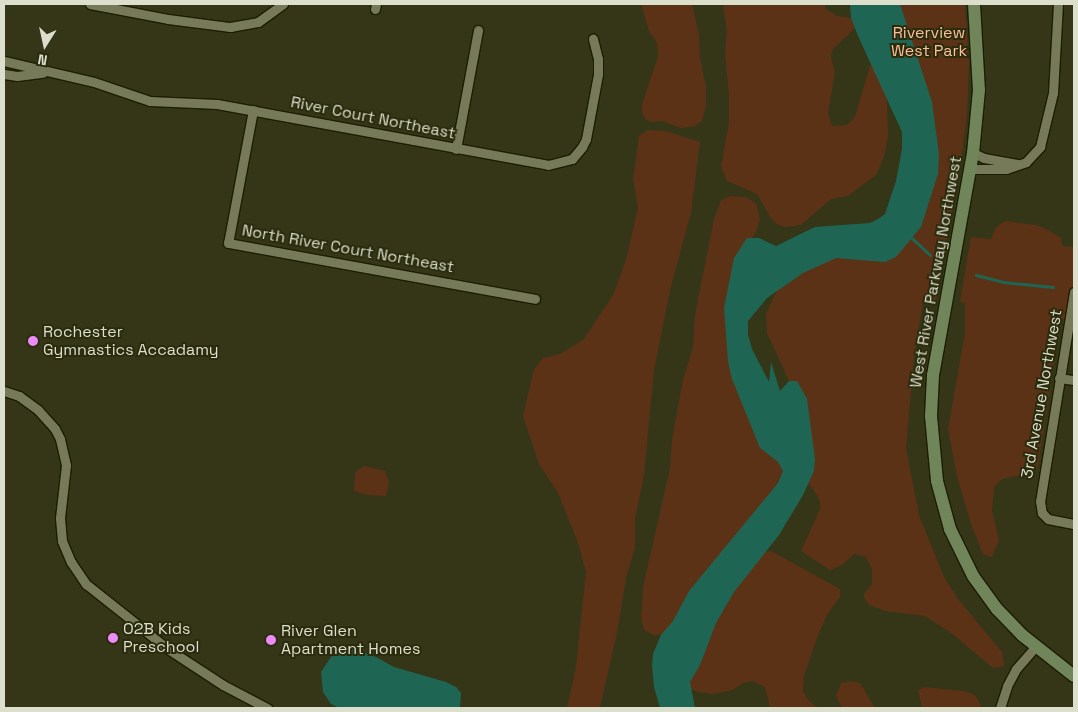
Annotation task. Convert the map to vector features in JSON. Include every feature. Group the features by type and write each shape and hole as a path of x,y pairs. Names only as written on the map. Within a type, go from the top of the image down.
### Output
{"main road":[{"name":"West River Parkway Northwest","path":"974,4 979,90 971,169 933,374 931,416 935,469 947,520 967,568 997,609 1035,647 1074,676"}],"street":[{"path":"90,4 177,20 230,27 258,22 283,4"},
{"path":"971,169 1006,169 1034,155 1040,147 1053,94 1058,4"},
{"path":"456,149 478,30"},
{"name":"River Court Northeast","path":"4,61 94,82 150,101 209,103 548,165 572,159 586,139 598,74 598,59 593,39"},
{"name":"River Court Northeast","path":"4,74 17,76 46,72"},
{"name":"North River Court Northeast","path":"252,110 228,243 535,299"},
{"path":"973,153 984,158 1018,164"},
{"name":"3rd Avenue Northwest","path":"1074,292 1040,500 1042,513 1048,519 1074,524"},
{"path":"1059,378 1074,380"},
{"path":"4,391 19,396 38,410 55,428 60,439 66,465 60,531 71,562 86,584 168,649 223,685 267,708"},
{"path":"1000,708 1006,686 1016,669 1035,647"}],"green space":[{"path":"641,4 692,4 699,35 700,58 706,86 706,105 702,121 695,126 681,128 662,121 651,122 646,120 642,113 642,104 658,56 657,43 649,31"},
{"path":"723,4 825,4 825,8 837,16 851,18 855,28 833,49 831,56 835,73 828,112 832,126 847,125 855,117 871,62 886,75 888,136 884,157 876,175 848,196 831,199 801,225 786,227 776,224 757,194 727,181 721,166 729,123 729,95 725,53 727,32"},
{"name":"Riverview West Park","path":"877,4 965,4 969,64 967,115 961,162 935,304 923,302 914,357 906,448 919,515 944,577 958,599 1002,652 1004,666 993,668 950,632 925,616 885,611 869,605 863,595 872,584 872,568 865,556 854,554 842,565 830,570 801,551 820,509 820,501 813,489 805,481 796,387 789,381 767,333 766,314 780,284 872,237 917,167"},
{"path":"647,130 666,131 700,142 691,213 670,290 654,371 644,475 635,520 635,548 627,574 616,637 600,708 567,708 576,667 586,572 578,543 558,493 539,464 523,416 534,369 543,358 560,354 583,340 613,295 626,260 638,208 633,179 639,136"},
{"path":"731,196 745,197 756,203 760,219 756,232 747,245 730,293 782,460 783,471 778,483 676,625 661,635 654,635 645,631 641,620 643,587 670,468 672,439 683,380 693,347 695,314 714,219 721,200"},
{"path":"1005,221 1036,225 1061,238 1062,246 1074,247 1074,321 1061,319 1038,466 1034,472 1002,479 994,487 992,511 999,540 992,557 983,554 971,524 957,476 948,429 965,333 965,303 960,302 971,237 991,239 996,227"},
{"path":"364,466 385,471 389,482 386,496 368,495 354,491 355,472"},
{"path":"771,551 840,589 840,597 827,615 804,676 803,691 808,700 818,708 770,708 765,687 752,681 743,683 733,690 712,694 698,692 685,687 674,664 757,552"},
{"path":"851,681 860,683 875,708 842,708 836,696 841,683"},
{"path":"925,687 963,691 975,695 981,705 980,708 922,708 918,690"}],"water":[{"path":"850,4 900,4 932,102 939,154 938,174 921,227 896,257 885,262 836,258 803,273 767,298 748,321 748,335 752,349 769,382 771,362 780,391 789,381 797,381 807,399 815,459 814,471 803,495 779,535 734,592 716,623 700,665 690,682 695,708 660,708 654,687 652,665 653,654 661,635 673,621 689,591 778,483 783,471 778,462 760,448 732,379 728,362 724,308 734,258 747,238 759,238 776,246 815,227 870,223 885,214 896,181 902,149 902,132 858,36 851,18"},
{"path":"344,646 376,657 394,667 446,682 456,687 461,693 460,708 339,708 331,704 323,692 321,672 335,651"}],"waterway":[{"path":"911,237 930,255"},
{"path":"976,275 1004,282 1053,287"}],"place":[{"name":"Rochester Gymnastics Accadamy","path":"33,341"},
{"name":"O2B Kids Preschool","path":"113,638"},
{"name":"River Glen Apartment Homes","path":"271,640"}]}
